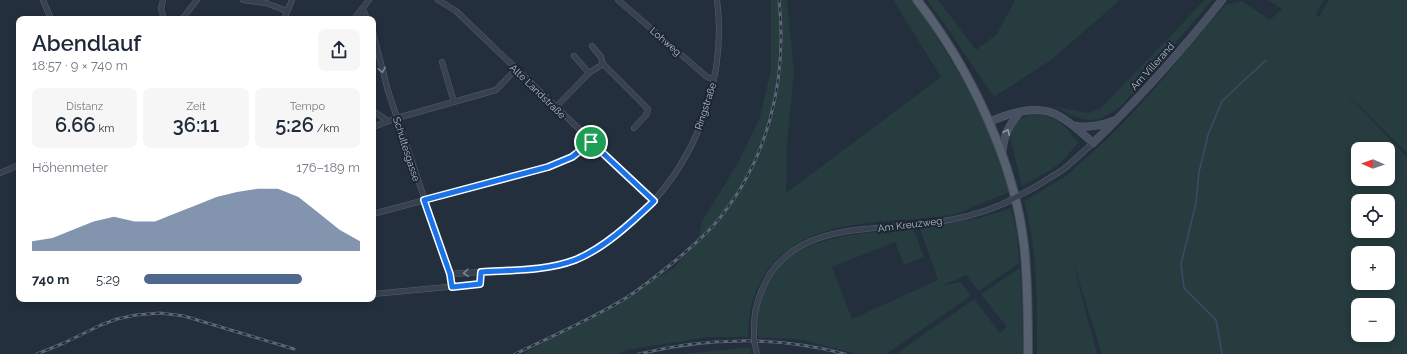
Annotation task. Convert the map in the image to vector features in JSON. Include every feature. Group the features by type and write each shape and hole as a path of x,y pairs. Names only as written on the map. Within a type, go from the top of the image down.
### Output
{"main road":[{"path":"917,0 927,13 974,91 989,122 1002,155 1020,220 1024,245 1028,316 1028,354"},
{"name":"Am Villerand","path":"1093,143 1117,120 1197,31 1222,0"},
{"path":"989,122 1020,112 1041,111 1057,115 1074,126 1093,143"},
{"path":"1002,155 1003,139 1007,130 1020,112"},
{"path":"1074,126 1087,128 1102,126 1117,120"}],"street":[{"path":"43,0 50,16"},
{"path":"163,0 161,8 163,16"},
{"path":"184,16 197,0"},
{"path":"243,0 266,3 287,11"},
{"path":"285,16 292,0"},
{"path":"356,16 369,0"},
{"name":"Alte Landstraße","path":"438,0 456,12 654,201"},
{"name":"Lohweg","path":"618,0 707,77 714,80"},
{"name":"Ringstraße","path":"450,274 540,267 575,260 598,248 654,201 677,171 688,152 705,112 714,80 717,61 719,35 717,0"},
{"path":"362,9 366,16"},
{"name":"Schultesgasse","path":"376,44 385,82 450,274 452,287"},
{"path":"592,46 601,57 603,64 648,109 647,114 634,128"},
{"path":"574,56 589,72"},
{"path":"442,62 454,102"},
{"path":"555,108 589,72 603,64"},
{"path":"376,126 397,118 496,90 516,69"},
{"path":"376,113 388,121"},
{"path":"376,213 548,167 572,157 591,142"},
{"name":"Am Kreuzweg","path":"757,354 754,340 754,323 758,298 776,266 786,256 798,248 814,240 842,232 930,223 976,214 1003,204 1035,187 1064,169 1093,143"},
{"path":"0,172 16,166"},
{"path":"376,294 480,284 481,272"}],"green space":[{"path":"771,0 787,0 794,72 787,144 786,193 941,77 893,0 914,0 968,88 986,123 1009,192 952,215 883,221 841,227 820,233 801,241 784,253 769,268 759,284 749,318 748,337 708,337 627,350 616,354 523,354 674,268 699,236 702,221 738,163 760,117 771,69"},
{"path":"927,0 938,0 976,50 997,34 1015,0 1120,0 1051,60 994,97"},
{"path":"1205,0 1212,0 1124,103 1114,111 1106,116 1091,120 1083,119 1056,107 1088,113 1100,109"},
{"path":"1268,0 1324,0 1316,14 1319,17 1329,0 1407,0 1407,153 1338,85 1393,142 1351,142 1351,186 1395,186 1395,144 1407,157 1407,354 1102,354 1072,259 1097,354 1037,354 1036,277 1029,220 1024,201 1066,176 1121,125 1157,86 1188,47 1225,5 1242,1 1270,20 1282,9"},
{"path":"1033,114 1048,116 1059,122 1069,131 1078,143 1056,166 1045,174 1022,186 1010,137 1011,126 1018,119"},
{"path":"1011,208 1017,234 1019,263 979,291 966,275 941,286 961,282 971,296 886,354 858,354 804,340 758,337 758,314 764,292 770,280 779,268 785,261 798,252 813,245 846,236 881,231 913,229 924,257 904,265 895,242 832,267 852,319 938,280 920,229 979,218"},
{"path":"1020,268 1023,354 896,354 974,299 1000,333 1007,327 981,294"},
{"path":"750,347 751,354 683,354"}],"waterway":[{"path":"1222,354 1216,320 1184,288 1181,264 1196,203 1199,172 1208,135 1222,101 1266,60"}],"railway":[{"path":"515,354 600,313 639,289 657,276 699,240 713,226 732,202 760,149 770,120 780,61 781,31 779,0"},
{"path":"37,354 117,319 136,315 160,313 184,316 294,349"},
{"path":"639,354 690,344 742,341 794,344 845,354"}],"route":[{"path":"591,142 654,201 598,248 575,260 540,267 481,272 480,284 452,287 450,274 424,200 548,167 572,157 591,142"}]}
